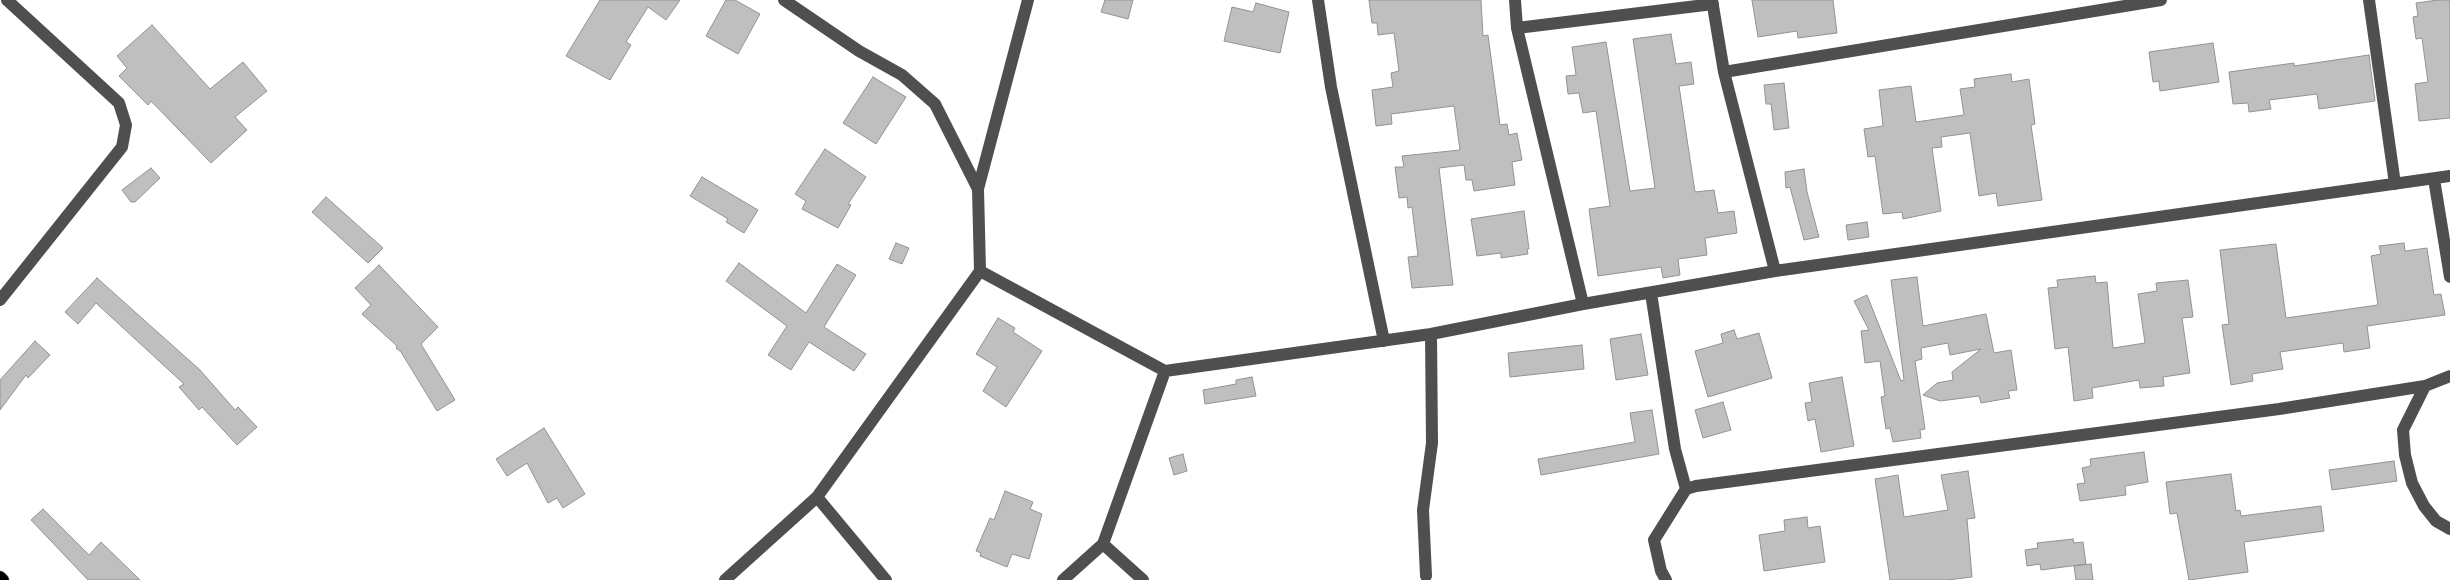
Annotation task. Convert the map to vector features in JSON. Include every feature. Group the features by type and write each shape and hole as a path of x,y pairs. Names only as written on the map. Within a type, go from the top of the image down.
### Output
{"main road":[{"path":"0,577 3,580"}],"street":[{"path":"0,300 122,147 126,125 119,103 6,0"},
{"path":"784,0 859,51 902,75 936,104 978,189"},
{"path":"725,580 816,497 980,271 978,189 1028,0"},
{"path":"1318,0 1330,87 1384,341"},
{"path":"1515,0 1517,28 1583,304"},
{"path":"1724,72 2161,0"},
{"path":"2369,0 2395,184"},
{"path":"1517,28 1712,2 1724,72 1775,271"},
{"path":"980,271 1165,371 1431,334 1583,304 1775,271 2450,176"},
{"path":"2434,179 2450,276"},
{"path":"1651,293 1675,449 1686,489 1654,540 1661,571 1666,580"},
{"path":"1426,576 1423,510 1432,443 1431,334"},
{"path":"1063,580 1103,544 1165,371"},
{"path":"1686,489 1838,466 2278,409 2425,386 2450,376"},
{"path":"2425,386 2402,430 2405,455 2412,483 2424,506 2436,521 2450,529"},
{"path":"816,497 886,580"},
{"path":"1103,544 1143,580"}],"building":[{"path":"600,0 680,0 666,20 648,7 626,42 631,45 610,80 566,56"},
{"path":"726,0 735,0 760,14 738,54 706,36"},
{"path":"1105,0 1133,0 1128,19 1101,12"},
{"path":"1369,0 1481,0 1483,36 1488,35 1500,125 1507,124 1509,135 1517,133 1522,160 1512,162 1515,185 1474,191 1472,180 1466,180 1464,165 1439,168 1453,285 1412,288 1408,257 1418,256 1412,207 1408,208 1407,197 1399,198 1395,167 1404,167 1402,156 1460,150 1454,106 1391,114 1392,124 1376,126 1372,90 1393,87 1391,73 1399,71 1394,33 1378,35 1377,23 1372,23"},
{"path":"1752,0 1833,0 1837,33 1798,38 1797,31 1758,37"},
{"path":"2450,0 2450,118 2419,121 2415,84 2428,82 2422,38 2416,39 2413,17 2418,16 2416,3"},
{"path":"1256,3 1289,12 1280,53 1224,41 1232,7 1253,12"},
{"path":"152,25 210,89 243,62 267,91 235,117 247,130 211,163 151,101 148,105 119,76 127,68 117,56"},
{"path":"1671,34 1676,64 1691,62 1694,84 1679,86 1695,192 1714,190 1718,213 1734,211 1737,233 1705,238 1707,255 1678,259 1680,275 1663,278 1661,267 1598,276 1589,209 1610,206 1596,111 1583,113 1579,93 1568,94 1566,76 1576,75 1572,47 1606,42 1630,191 1655,188 1633,39"},
{"path":"2213,43 2219,82 2160,91 2159,81 2153,82 2149,52"},
{"path":"2369,55 2375,101 2319,109 2317,94 2269,100 2271,109 2249,112 2248,103 2233,104 2229,72 2294,63 2294,66"},
{"path":"2011,74 2012,82 2029,79 2035,124 2031,125 2042,200 1998,206 1996,193 1979,196 1970,133 1941,137 1942,147 1932,148 1941,211 1903,219 1902,212 1883,214 1875,156 1868,157 1864,129 1883,126 1879,90 1911,86 1916,122 1964,115 1960,89 1975,87 1974,79"},
{"path":"873,77 906,97 876,144 843,123"},
{"path":"1784,83 1789,128 1774,130 1771,104 1766,104 1764,85"},
{"path":"825,149 866,177 848,204 851,205 838,228 802,209 806,201 795,194"},
{"path":"151,168 160,178 135,202 131,202 122,190"},
{"path":"1804,169 1807,192 1819,237 1804,240 1790,187 1786,188 1785,172"},
{"path":"702,177 758,210 744,233 726,222 728,219 690,196"},
{"path":"326,197 383,248 368,263 312,212"},
{"path":"1524,211 1528,254 1501,258 1501,253 1477,256 1471,219"},
{"path":"1867,222 1869,237 1848,240 1846,225"},
{"path":"896,243 909,248 902,264 889,259"},
{"path":"2404,243 2405,251 2427,248 2434,295 2441,294 2445,315 2367,326 2370,348 2344,352 2343,343 2280,352 2283,369 2252,374 2253,381 2231,385 2222,325 2229,324 2220,250 2276,244 2286,318 2378,305 2371,256 2381,254 2379,246"},
{"path":"739,263 806,313 837,264 856,275 824,327 866,354 854,371 809,342 791,370 768,355 787,326 726,281"},
{"path":"379,265 438,327 421,344 455,400 437,411 401,352 396,348 397,346 362,314 371,305 355,288"},
{"path":"2095,276 2096,283 2107,282 2113,348 2145,343 2138,294 2157,291 2156,283 2188,280 2193,317 2182,318 2190,373 2163,377 2164,386 2140,388 2139,380 2092,388 2093,398 2074,401 2068,347 2055,349 2048,288 2058,287 2057,280"},
{"path":"1917,277 1923,326 1986,314 1994,353 2011,350 2017,390 2008,391 2010,398 1981,403 1979,396 1940,401 1923,395 1937,383 1953,380 1952,372 1981,349 1950,355 1948,343 1921,348 1922,359 1915,361 1925,429 1920,430 1921,438 1893,442 1890,428 1886,429 1881,397 1885,396 1880,361 1865,363 1861,331 1869,330 1854,301 1867,295 1901,381 1904,380 1891,280"},
{"path":"97,278 200,370 235,410 238,407 257,427 237,445 202,407 199,410 179,387 184,384 96,303 78,324 65,312"},
{"path":"998,318 1015,328 1013,332 1042,351 1006,407 983,391 997,367 976,354"},
{"path":"1734,330 1737,339 1759,333 1772,378 1708,397 1695,351 1723,343 1721,334"},
{"path":"1641,334 1648,375 1616,380 1610,339"},
{"path":"35,341 50,355 28,378 26,375 0,410 0,380"},
{"path":"1582,345 1584,369 1510,377 1508,353"},
{"path":"1252,377 1256,396 1205,404 1203,390 1236,384 1236,380"},
{"path":"1842,377 1854,446 1821,452 1815,419 1808,421 1805,403 1812,402 1809,383"},
{"path":"1723,402 1731,430 1703,438 1695,410"},
{"path":"1652,410 1659,454 1541,475 1538,459 1635,442 1630,413"},
{"path":"544,428 585,494 563,508 557,498 548,503 527,463 507,476 496,459"},
{"path":"2144,452 2148,482 2125,486 2126,495 2080,501 2077,484 2085,483 2082,468 2091,466 2090,459"},
{"path":"1183,454 1187,471 1174,475 1169,458"},
{"path":"2394,461 2397,481 2332,490 2329,470"},
{"path":"1968,471 1975,518 1967,519 1972,577 1947,580 1890,580 1875,479 1898,475 1904,517 1948,510 1941,475"},
{"path":"2231,474 2236,511 2240,510 2241,516 2321,506 2324,531 2244,542 2248,572 2189,580 2177,513 2170,514 2166,482"},
{"path":"1005,491 1033,502 1030,509 1042,514 1029,559 1012,554 1007,567 980,556 981,553 976,551 990,518 994,520"},
{"path":"43,509 89,555 101,542 140,580 88,580 31,520"},
{"path":"1807,517 1808,528 1820,526 1825,562 1764,571 1759,535 1785,531 1784,520"},
{"path":"2073,539 2074,543 2083,542 2086,564 2041,570 2040,564 2027,566 2025,550 2038,548 2037,543"},
{"path":"2091,564 2093,580 2076,580 2074,566"}]}
